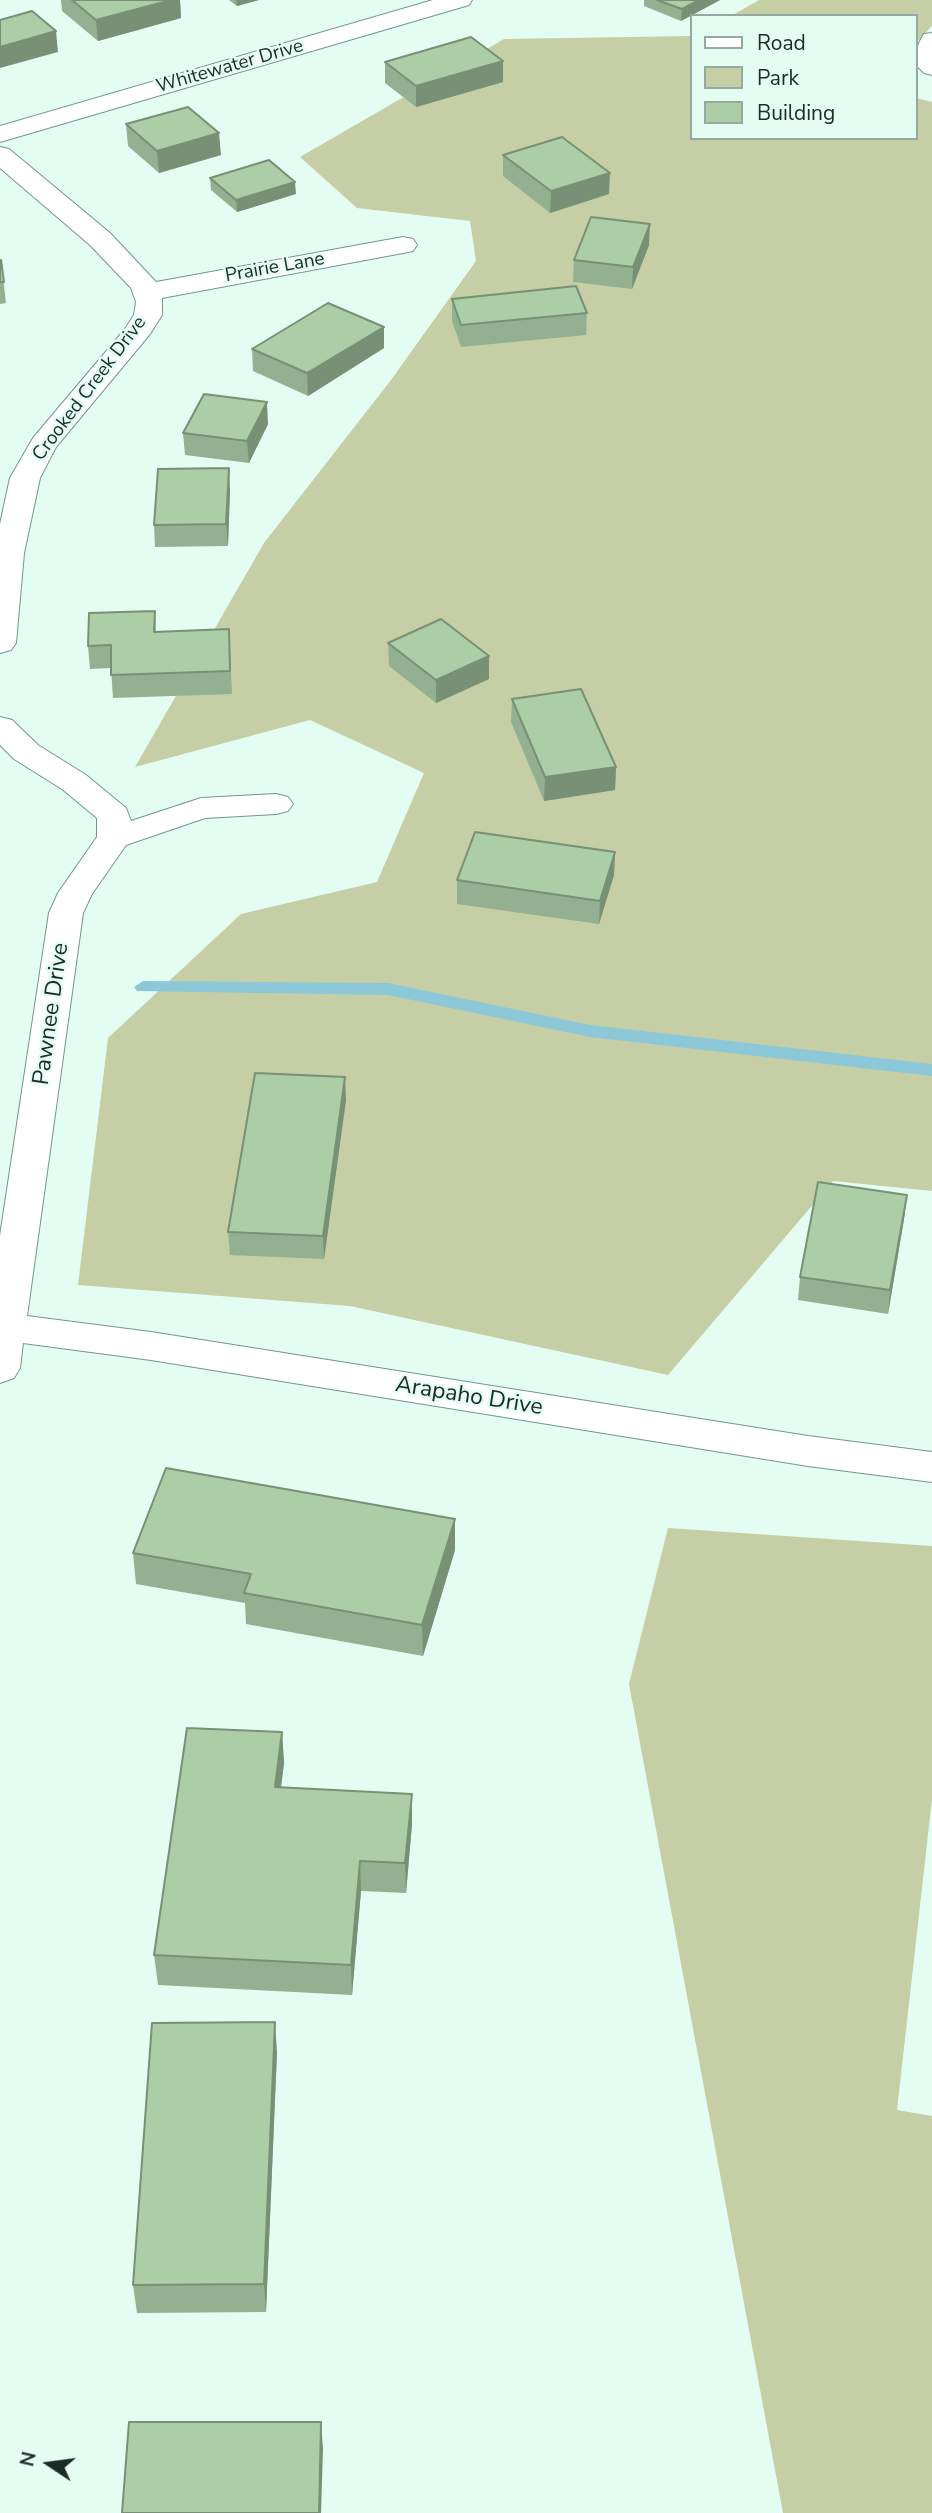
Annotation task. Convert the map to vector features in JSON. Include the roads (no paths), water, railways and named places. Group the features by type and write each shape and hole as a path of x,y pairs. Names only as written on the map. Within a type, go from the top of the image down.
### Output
{"street":[{"name":"Whitewater Drive","path":"0,134 460,0"},
{"name":"Crooked Creek Drive","path":"0,155 100,239 144,285 150,302 148,315 136,334 43,444 25,478 9,553 0,643"},
{"name":"Prairie Lane","path":"147,292 403,245"},
{"path":"0,727 26,752 74,782 114,815 114,838 201,808 276,804"},
{"name":"Pawnee Drive","path":"0,1368 66,913 75,893 114,838"},
{"name":"Arapaho Drive","path":"6,1327 151,1346 808,1451 932,1467"}],"lane":[{"path":"932,39 923,59 932,68"}],"waterway":[{"path":"143,987 388,989 590,1031 932,1070"}]}
